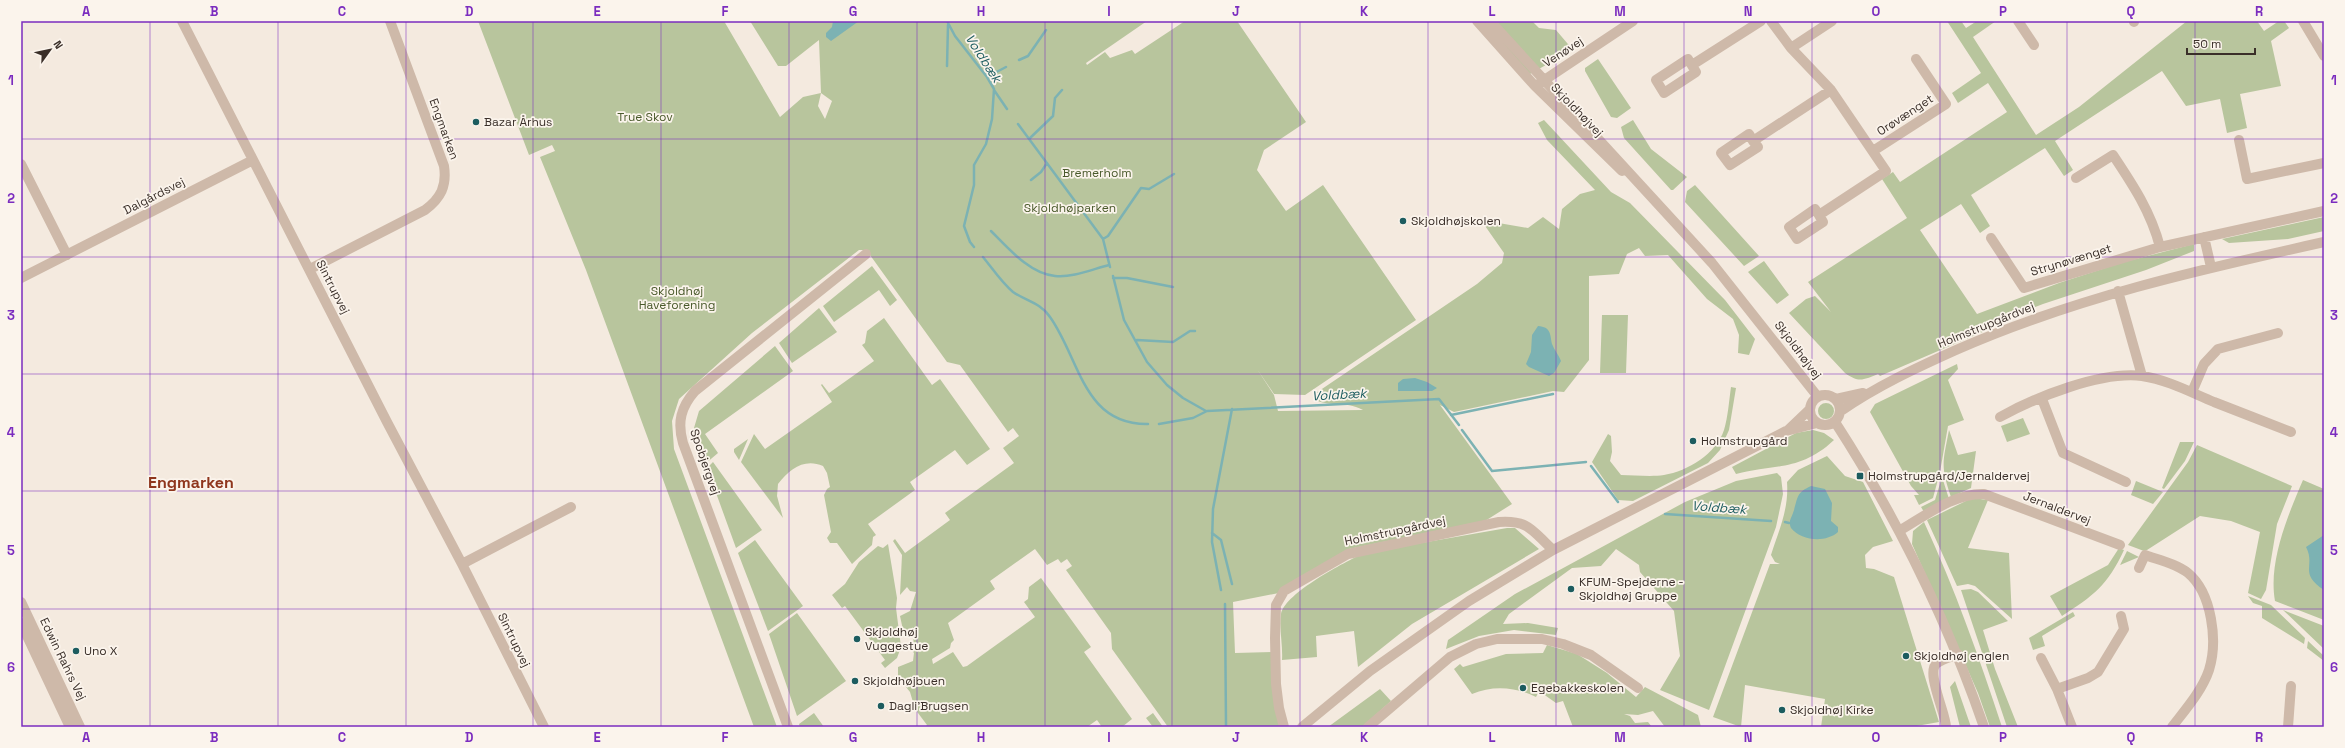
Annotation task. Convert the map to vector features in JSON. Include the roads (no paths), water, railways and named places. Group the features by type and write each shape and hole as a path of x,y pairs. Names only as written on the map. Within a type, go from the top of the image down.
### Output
{"street":[{"name":"Sintrupvej","path":"182,21 462,564 544,727"},
{"name":"Engmarken","path":"310,269 420,214 436,201 442,193 446,179 444,166 390,21"},
{"name":"Skjoldhøjvej","path":"1477,21 1535,86 1594,146 1664,211"},
{"name":"Skjoldhøjvej","path":"1490,21 1736,291 1818,397"},
{"path":"1692,65 1761,21"},
{"name":"Orøvænget","path":"1771,21 1791,48 1831,90 1886,171 1819,215"},
{"path":"1791,48 1832,21"},
{"path":"2018,21 2034,46"},
{"path":"2302,21 2323,49"},
{"name":"Venøvej","path":"1535,86 1627,23"},
{"name":"Orøvænget","path":"1873,151 1946,104 1916,59"},
{"path":"1753,141 1831,90"},
{"path":"2239,140 2247,179 2324,163"},
{"path":"2076,178 2113,155 2147,209 2160,247"},
{"name":"Dalgårdsvej","path":"21,278 253,160"},
{"path":"21,164 67,255"},
{"name":"Strynøvænget","path":"1991,238 2024,288 2160,247 2324,211"},
{"path":"2204,237 2211,267"},
{"name":"Holmstrupgårdvej","path":"1841,411 1868,392 1939,357 2002,331 2118,291 2211,267 2324,242"},
{"name":"Spobjergvej","path":"788,727 680,434 681,412 695,392 866,254"},
{"path":"2118,291 2142,376"},
{"path":"2192,392 2204,364 2218,349 2278,334"},
{"path":"2000,417 2015,409 2094,380 2119,376 2142,376 2168,382 2291,432"},
{"name":"Holmstrupgårdvej","path":"1836,399 1868,392"},
{"path":"1302,727 1370,671 1433,625 1553,550 1786,431 1817,424 1825,426 1836,422 1841,411 1836,399 1825,395 1818,397 1810,409 1786,431"},
{"path":"2042,399 2062,453 2126,482"},
{"path":"1810,409 1812,418 1817,424"},
{"path":"1836,422 1899,531 1930,592 1958,654 1984,727"},
{"name":"Jernaldervej","path":"1899,531 1959,498 1972,494 1984,494 2120,545"},
{"path":"462,564 571,507"},
{"name":"Holmstrupgårdvej","path":"1284,727 1279,708 1276,684 1276,605 1284,591 1296,583 1334,560 1358,550 1498,522 1515,521 1530,527 1553,550"},
{"path":"2139,568 2146,555 2187,572 2200,585 2209,608 2212,621 2211,658 2209,670 2202,684 2172,727"},
{"name":"Edwin Rahrs Vej","path":"21,602 80,727"},
{"path":"2057,689 2098,672 2124,629 2121,616"},
{"name":"Edwin Rahrs Vej","path":"21,622 70,727"},
{"path":"1368,727 1450,657 1476,644 1497,639 1542,639 1563,644 1591,655 1638,688"},
{"path":"1946,727 1933,678 1933,669 1937,663 1958,654"},
{"path":"2041,658 2057,689 2072,727"},
{"path":"2288,727 2291,686"}],"water":[{"path":"833,21 859,21 831,41 826,37 826,33 832,27"},
{"path":"1538,326 1548,329 1552,344 1561,361 1554,373 1549,376 1529,367 1526,364 1531,352 1532,335"},
{"path":"1415,378 1427,382 1437,388 1432,391 1398,391 1398,383 1403,379"},
{"path":"1811,486 1825,489 1832,503 1831,521 1838,527 1838,532 1833,536 1820,539 1807,538 1795,532 1790,526 1790,520 1798,497 1802,491"},
{"path":"2324,535 2324,590 2312,579 2309,569 2309,554 2306,547"}],"waterway":[{"name":"Voldbæk","path":"947,21 955,36 987,77 994,89 992,119 986,144 974,165 974,185 964,226 970,242 974,247"},
{"path":"947,66 948,25"},
{"path":"1019,60 1028,56 1046,30"},
{"path":"987,77 1006,67"},
{"path":"994,90 1007,109"},
{"path":"1029,139 1053,116 1055,98 1062,90"},
{"name":"Voldbæk","path":"1018,124 1103,239 1110,267"},
{"path":"1031,180 1041,172 1047,163"},
{"path":"1103,239 1108,236 1141,188 1149,189 1174,174"},
{"path":"991,231 1020,259 1037,271 1046,274 1068,276 1109,265"},
{"name":"Voldbæk","path":"983,257 1001,280 1013,292 1038,305 1050,317 1086,387 1096,402 1109,414 1126,421 1148,424"},
{"name":"Voldbæk","path":"1113,276 1124,320 1147,362 1167,385 1183,398 1206,411"},
{"path":"1113,278 1127,278 1173,287"},
{"path":"1137,340 1173,342 1190,331 1195,331"},
{"path":"1451,415 1553,394"},
{"name":"Voldbæk","path":"1159,424 1193,418 1207,411 1439,399 1459,425"},
{"path":"1221,590 1212,542 1213,509 1232,409"},
{"name":"Voldbæk","path":"1462,430 1492,471 1586,462"},
{"name":"Voldbæk","path":"1591,466 1618,502"},
{"name":"Voldbæk","path":"1665,514 1771,521"},
{"name":"Voldbæk","path":"1785,522 1789,523"},
{"path":"1212,533 1221,540 1232,584"},
{"path":"1225,604 1226,727"}],"place":[{"name":"Bazar Århus","path":"476,122"},
{"name":"Skjoldhøjskolen","path":"1403,221"},
{"name":"Holmstrupgård","path":"1693,441"},
{"name":"Holmstrupgård/Jernaldervej","path":"1860,476"},
{"name":"KFUM-Spejderne - Skjoldhøj Gruppe","path":"1571,589"},
{"name":"Skjoldhøj Vuggestue","path":"857,639"},
{"name":"Uno X","path":"76,651"},
{"name":"Skjoldhøj englen","path":"1906,656"},
{"name":"Skjoldhøjbuen","path":"855,681"},
{"name":"Egebakkeskolen","path":"1523,688"},
{"name":"Dagli'Brugsen","path":"881,706"},
{"name":"Skjoldhøj Kirke","path":"1782,710"}],"district":[{"name":"Engmarken","path":"191,482"}],"park label":[{"name":"True Skov","path":"645,117"},
{"name":"Bremerholm","path":"1097,173"},
{"name":"Skjoldhøjparken","path":"1070,208"},
{"name":"Skjoldhøj Haveforening","path":"677,298"}]}
